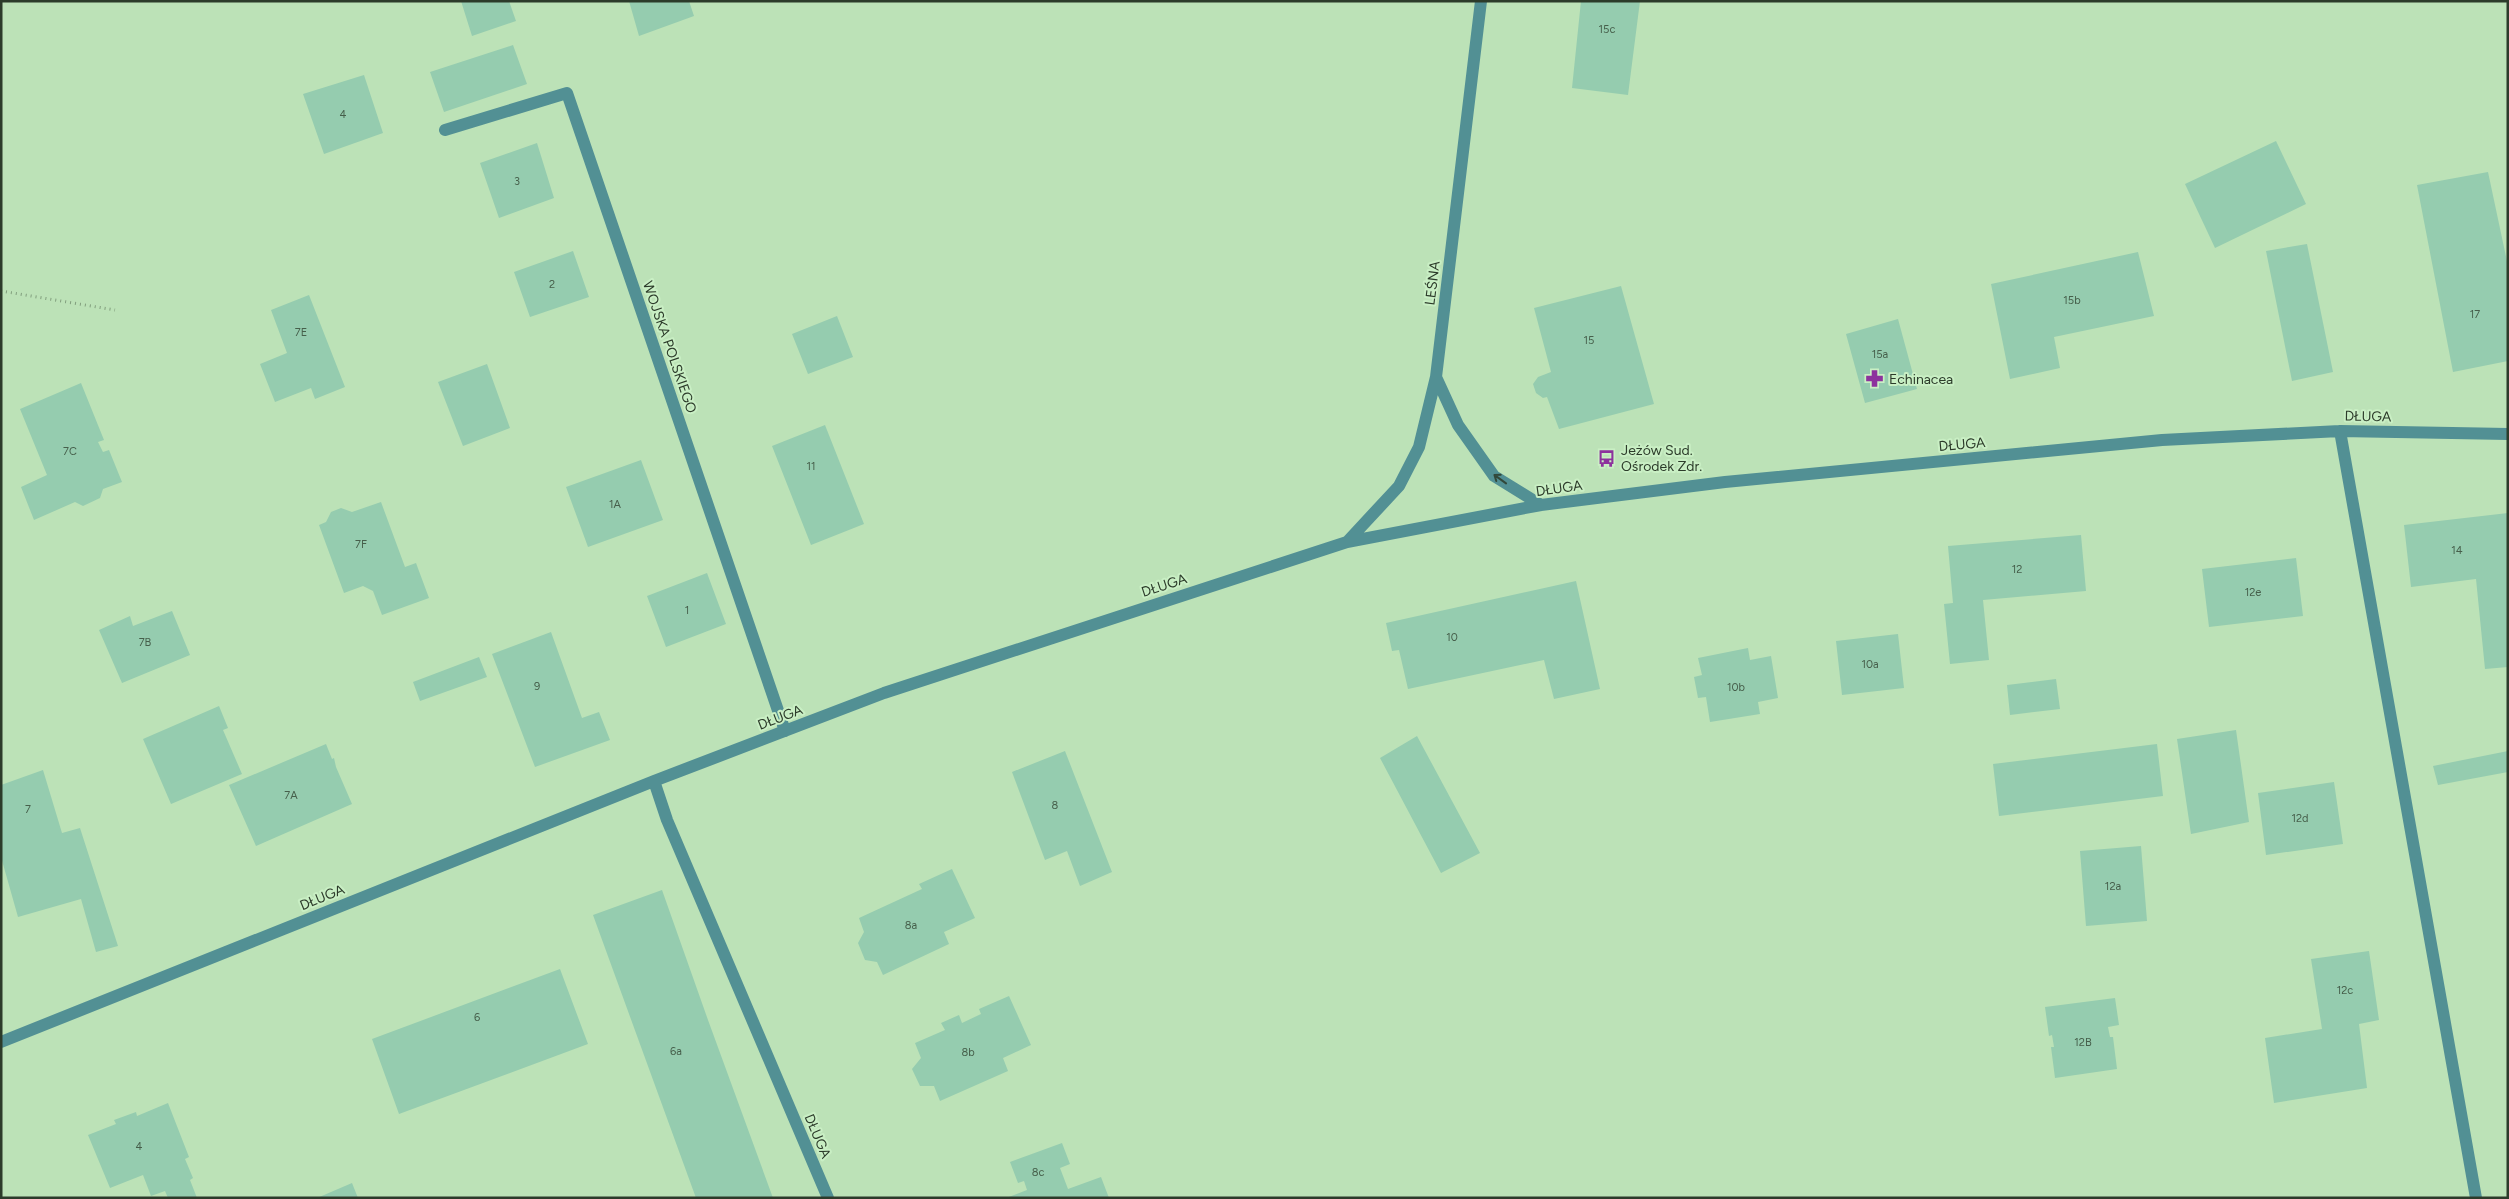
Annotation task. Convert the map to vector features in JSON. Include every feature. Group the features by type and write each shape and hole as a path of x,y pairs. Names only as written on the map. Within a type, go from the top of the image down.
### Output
{"street":[{"name":"LEŚNA","path":"1347,542 1399,486 1419,447 1436,376 1481,1"},
{"name":"WOJSKA POLSKIEGO","path":"445,130 567,93 785,731"},
{"path":"1436,376 1458,425 1494,476 1541,505"},
{"path":"2340,431 2476,1198"},
{"name":"DŁUGA","path":"1,1042 654,781 884,693 1347,542 1541,505 1725,482 2152,441 2340,431 2508,434"},
{"name":"DŁUGA","path":"654,781 667,820 828,1198"}],"path":[{"path":"1,291 115,310"}],"building":[{"path":"461,1 509,1 516,21 472,36"},
{"path":"629,1 689,1 694,16 639,36"},
{"path":"1581,1 1640,1 1628,95 1572,88"},
{"path":"513,45 527,84 444,112 430,72"},
{"path":"364,75 383,133 324,154 303,94"},
{"path":"2276,141 2306,204 2215,248 2185,184"},
{"path":"537,143 554,198 499,218 480,163"},
{"path":"2488,172 2508,266 2508,361 2453,372 2417,185"},
{"path":"2307,244 2333,372 2292,381 2266,251"},
{"path":"573,251 589,297 530,317 514,272"},
{"path":"2138,252 2154,316 2054,337 2060,368 2010,379 1991,284"},
{"path":"1621,286 1654,404 1559,429 1547,397 1543,398 1536,393 1533,384 1538,377 1551,372 1534,308"},
{"path":"309,295 345,387 315,399 311,388 275,402 260,364 287,353 271,310"},
{"path":"837,316 853,357 808,374 792,334"},
{"path":"1898,319 1917,389 1865,403 1846,334"},
{"path":"487,364 510,428 463,446 438,382"},
{"path":"81,383 104,440 98,442 103,452 109,450 122,482 103,489 100,498 83,506 75,502 34,520 21,487 47,475 20,409"},
{"path":"825,425 864,524 811,545 772,446"},
{"path":"641,460 663,520 588,547 566,487"},
{"path":"381,502 405,567 416,563 429,598 382,615 373,591 363,586 344,593 319,525 326,522 331,512 341,508 352,512"},
{"path":"2508,513 2508,667 2485,669 2476,579 2411,587 2404,525"},
{"path":"2081,535 2086,591 1983,600 1989,660 1950,664 1944,604 1953,603 1948,546"},
{"path":"2296,558 2303,616 2209,627 2202,569"},
{"path":"707,573 726,624 666,647 647,596"},
{"path":"1576,581 1600,689 1554,699 1544,660 1408,689 1399,650 1392,651 1386,623"},
{"path":"172,611 190,655 122,683 99,630 130,616 133,626"},
{"path":"551,632 582,718 599,712 610,740 535,767 492,654"},
{"path":"1898,634 1904,688 1842,695 1836,641"},
{"path":"1748,648 1750,660 1771,656 1778,698 1758,702 1760,714 1710,722 1706,697 1698,698 1694,677 1702,675 1698,658"},
{"path":"479,657 487,677 420,701 413,682"},
{"path":"2056,679 2060,709 2010,715 2007,685"},
{"path":"219,706 228,728 223,730 242,774 171,804 143,739"},
{"path":"2236,730 2249,822 2191,834 2177,739"},
{"path":"1417,736 1480,853 1441,873 1380,758"},
{"path":"326,744 332,759 334,758 352,804 256,846 229,785"},
{"path":"2157,744 2163,796 1999,816 1993,764"},
{"path":"1065,751 1112,872 1080,886 1067,851 1045,860 1012,772"},
{"path":"2508,751 2508,772 2438,785 2433,766"},
{"path":"43,770 62,833 80,828 118,946 96,952 81,899 18,917 1,857 1,785"},
{"path":"2334,782 2343,844 2266,855 2258,793"},
{"path":"2141,846 2147,921 2086,926 2080,851"},
{"path":"952,869 975,918 944,932 949,944 883,975 877,962 865,960 858,943 864,932 859,918 922,889 919,884"},
{"path":"662,890 773,1198 696,1198 593,915"},
{"path":"2369,951 2379,1020 2359,1024 2367,1088 2274,1103 2265,1038 2322,1029 2311,959"},
{"path":"560,969 588,1044 399,1114 372,1039"},
{"path":"1009,996 1031,1045 1003,1058 1008,1071 940,1101 934,1086 920,1086 912,1069 921,1058 915,1043 945,1030 941,1023 959,1015 962,1023 981,1014 979,1009"},
{"path":"2115,998 2119,1025 2108,1027 2110,1037 2113,1037 2117,1069 2055,1078 2051,1047 2054,1047 2052,1035 2049,1036 2045,1007"},
{"path":"168,1103 189,1157 185,1159 193,1178 190,1180 197,1198 168,1198 165,1191 151,1196 143,1175 110,1188 88,1135 116,1124 114,1120 136,1112 137,1116"},
{"path":"1062,1143 1070,1164 1060,1168 1068,1189 1101,1177 1109,1198 1006,1198 1027,1190 1024,1181 1018,1183 1010,1162"},
{"path":"352,1183 358,1198 317,1198"}],"place":[{"name":"Echinacea","path":"1875,379"},
{"name":"Jeżów Sud. Ośrodek Zdr.","path":"1607,458"}]}
